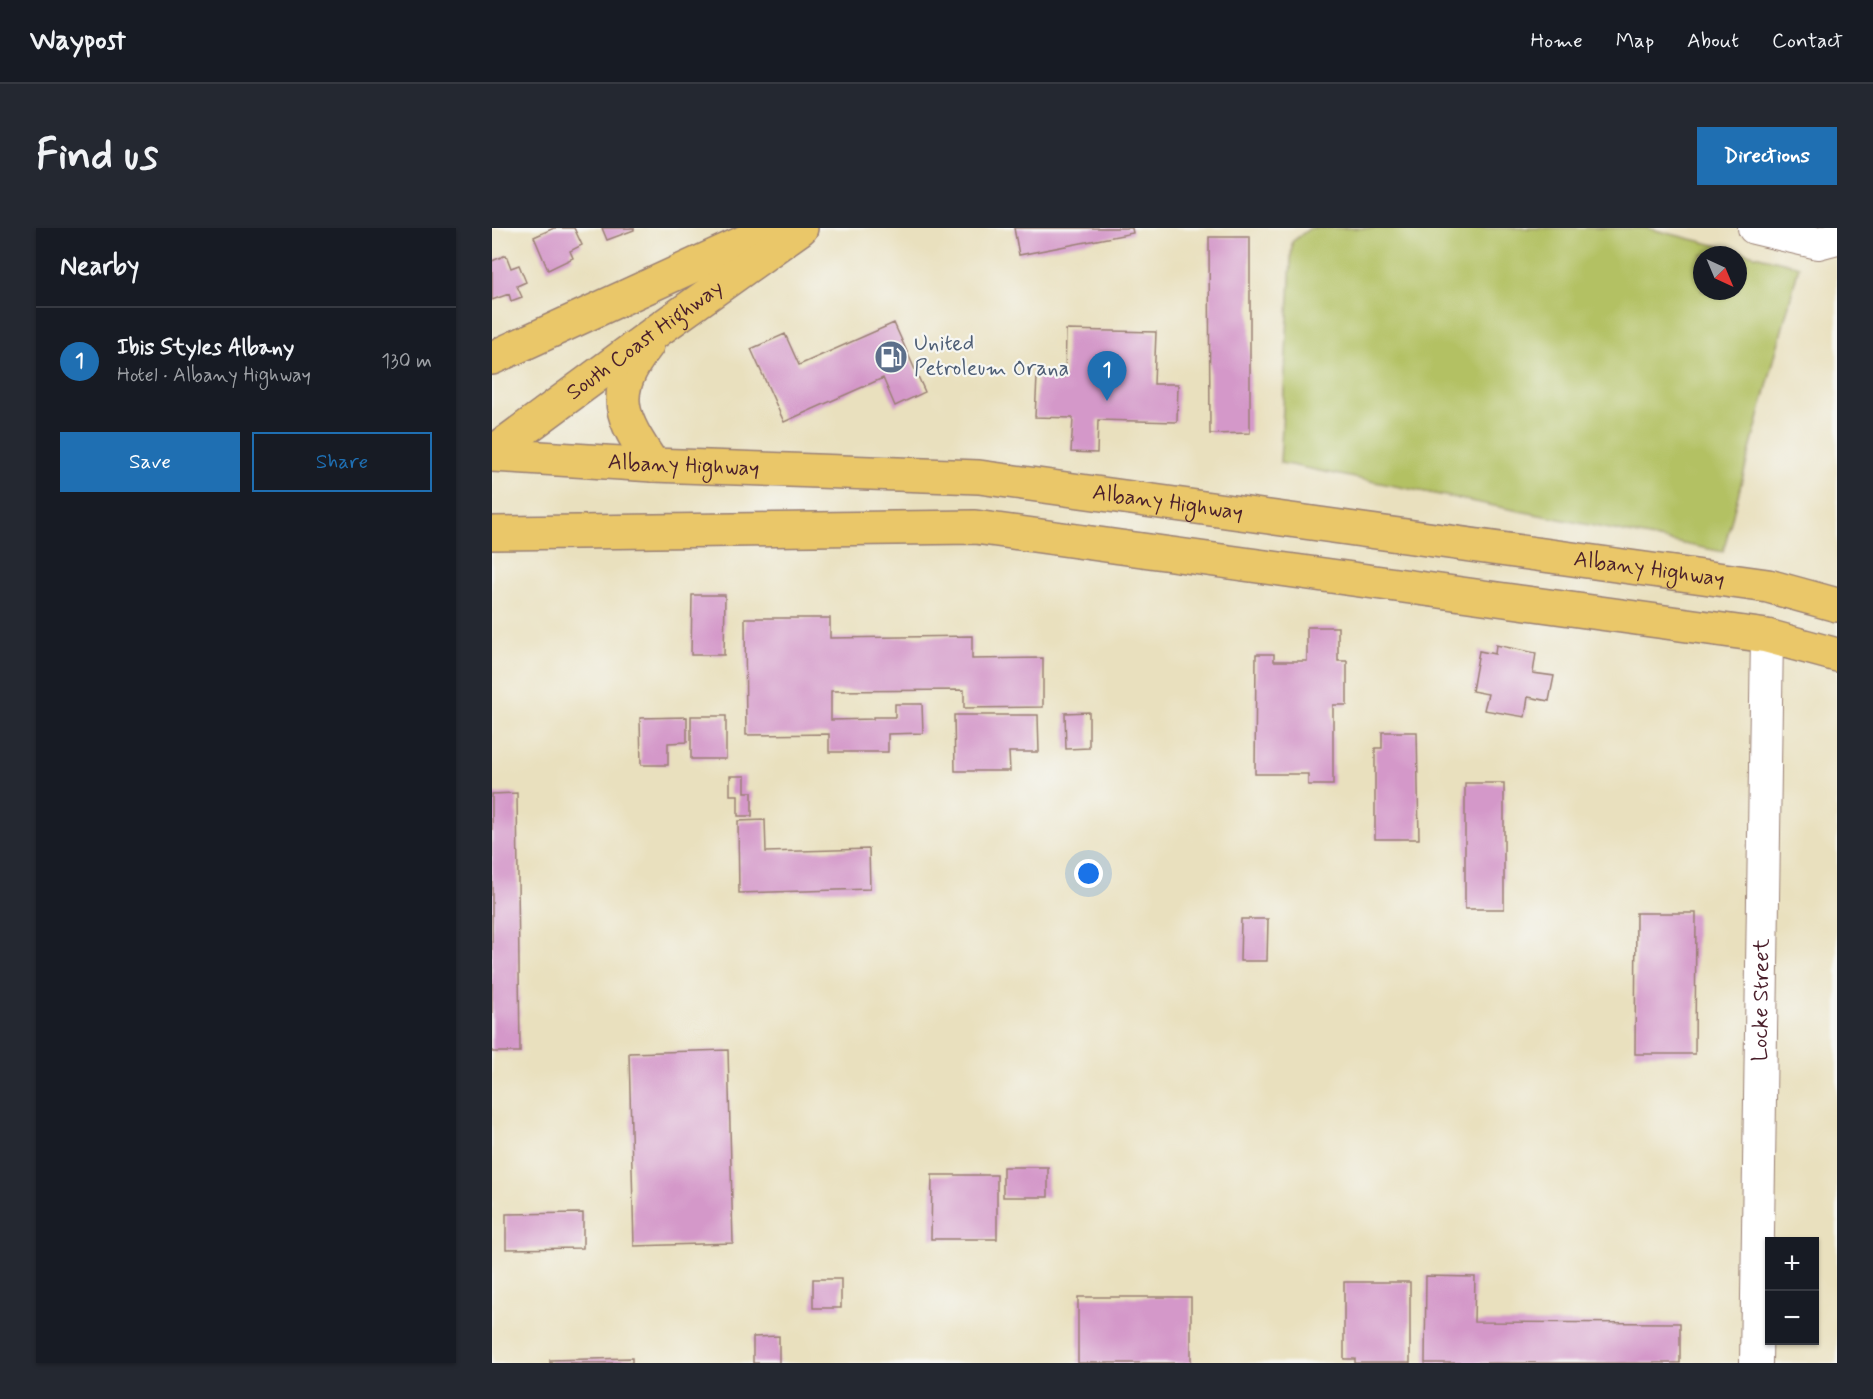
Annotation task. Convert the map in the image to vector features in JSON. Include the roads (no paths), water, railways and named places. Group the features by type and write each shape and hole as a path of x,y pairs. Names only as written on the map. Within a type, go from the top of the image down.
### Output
{"highway":[{"name":"South Coast Highway","path":"492,358 774,228"},
{"name":"South Coast Highway","path":"492,454 801,228"},
{"path":"653,465 629,426 622,399 625,379 634,362 662,328"},
{"name":"Albany Highway","path":"492,454 653,465 979,477 1768,586 1837,605"},
{"path":"975,527 979,477"},
{"path":"492,533 975,527 1767,636 1837,655"},
{"path":"1767,636 1768,586"}],"street":[{"path":"1754,228 1827,240"},
{"name":"Locke Street","path":"1756,1363 1767,636"}],"place":[{"name":"United Petroleum Orana","path":"891,357"},
{"name":"Ibis Styles Albany","path":"1107,401"}]}
